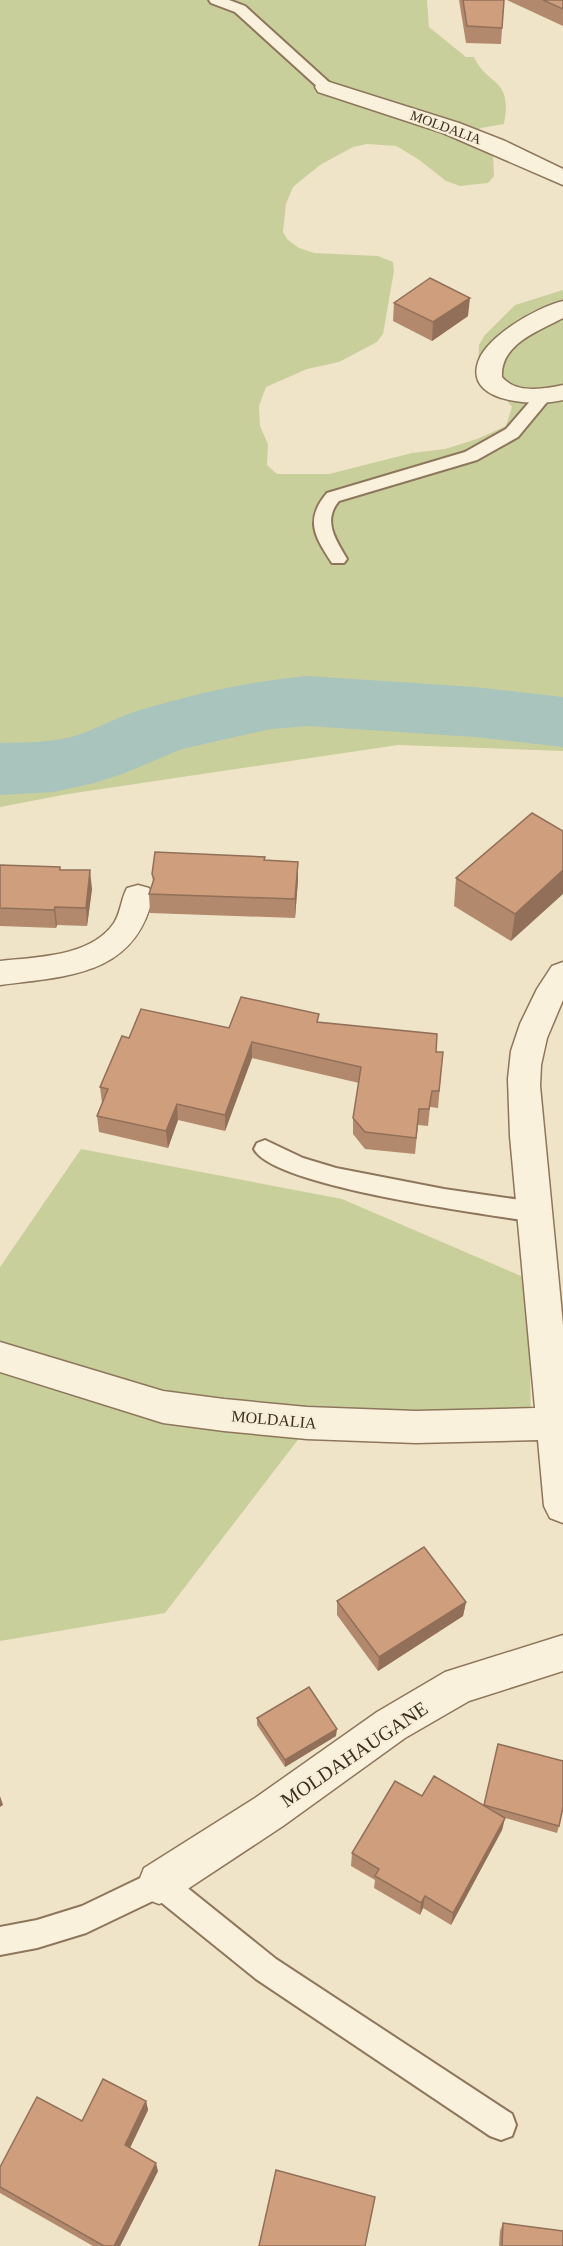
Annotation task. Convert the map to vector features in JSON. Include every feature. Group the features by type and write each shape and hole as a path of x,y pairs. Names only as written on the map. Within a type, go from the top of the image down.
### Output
{"street":[{"name":"MOLDALIA","path":"326,87 451,128 497,146 563,178"},
{"path":"554,394 515,396 501,391 492,381 490,362 497,349 563,308"},
{"path":"0,973 62,964 91,956 116,942 132,920 138,897"},
{"path":"563,974 551,991 532,1036 524,1077 563,1506"},
{"name":"MOLDALIA","path":"0,1357 163,1407 224,1415 307,1423 405,1427 556,1424"},
{"name":"MOLDAHAUGANE","path":"159,1883 269,1812 391,1725 459,1685 563,1653"}],"lane":[{"path":"216,0 240,9 326,87"},
{"path":"338,559 320,522 323,507 333,497 471,456 512,433 554,394"},
{"path":"265,1149 296,1165 336,1177 444,1198 535,1212"},
{"path":"0,1941 37,1934 86,1918 159,1883 266,1969 501,2126"}],"green space":[{"path":"0,0 427,0 429,27 466,57 474,57 486,74 498,84 505,98 504,124 481,128 470,134 469,141 479,149 493,153 494,176 488,183 460,186 446,181 418,159 396,146 367,144 353,147 320,165 293,187 286,204 283,232 288,240 299,248 314,253 378,256 393,262 394,271 383,334 377,342 339,362 307,369 266,387 259,406 260,426 268,444 267,465 277,474 329,474 412,453 445,449 477,439 506,426 512,407 478,364 479,345 484,336 515,305 563,290 563,751 398,745 68,794 0,807"},
{"path":"81,1149 342,1199 528,1279 531,1419 304,1432 165,1613 0,1641 0,1267"}],"building":[{"path":"463,0 504,0 502,28 467,26"},
{"path":"543,0 563,0 563,9"},
{"path":"430,278 470,298 433,322 394,303"},
{"path":"532,813 563,831 563,870 515,914 456,878"},
{"path":"155,852 265,857 264,860 298,862 295,899 149,894 154,879 152,874"},
{"path":"0,865 90,870 86,908 55,907 54,910 0,908"},
{"path":"241,997 319,1014 317,1022 437,1034 436,1052 443,1052 439,1091 432,1091 429,1109 419,1109 416,1138 365,1132 353,1118 361,1067 252,1042 225,1115 177,1104 166,1131 97,1116 108,1089 100,1087 122,1036 129,1038 141,1009 229,1028"},
{"path":"424,1547 466,1602 379,1657 337,1601"},
{"path":"309,1687 337,1729 285,1760 257,1718"},
{"path":"498,1744 563,1761 563,1807 559,1826 484,1805"},
{"path":"434,1776 505,1818 453,1913 425,1896 421,1903 375,1876 379,1869 352,1853 395,1781 422,1796"},
{"path":"103,2079 146,2101 125,2145 156,2163 114,2246 104,2246 0,2187 0,2167 37,2097 82,2121"},
{"path":"276,2170 375,2197 365,2246 259,2246"},
{"path":"503,2223 563,2231 563,2246 502,2246"}],"waterway":[{"path":"0,769 54,766 94,757 156,731 196,719 271,704 308,701 475,712 563,722"}]}
